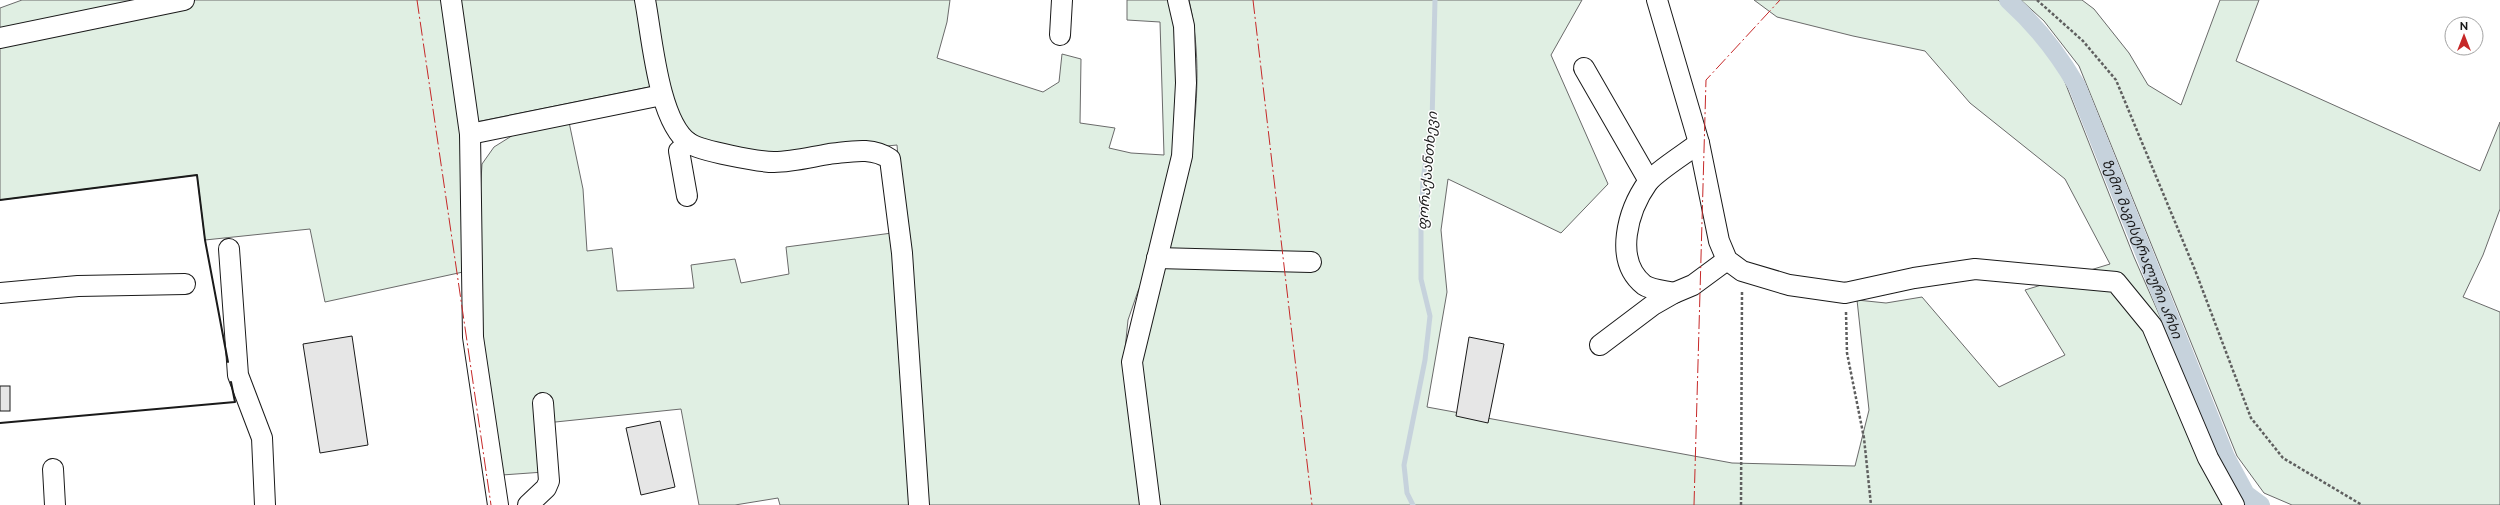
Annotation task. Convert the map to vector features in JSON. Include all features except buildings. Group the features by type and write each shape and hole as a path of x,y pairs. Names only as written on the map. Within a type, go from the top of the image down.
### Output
{"street":[{"path":"0,38 184,0"},
{"path":"451,0 470,134 473,337 498,505"},
{"path":"646,0 662,95 676,127 689,143 725,154 774,162 861,150 881,153 890,159 902,254 919,505"},
{"path":"1060,35 1062,0"},
{"path":"1150,505 1132,362 1182,156 1186,83 1184,26 1178,0"},
{"path":"1657,0 1699,143 1719,241 1734,266 1788,285 1845,293 1914,278 1975,269 2116,282 2152,326 2208,458 2234,505"},
{"path":"1584,68 1649,181"},
{"path":"470,134 662,95"},
{"path":"687,196 679,150 689,143"},
{"path":"1674,293 1645,286 1628,265 1626,235 1634,208 1649,181 1699,143"},
{"path":"229,249 238,375 262,438 265,505"},
{"path":"1157,258 1311,262"},
{"path":"1600,345 1653,305 1674,293 1734,266"},
{"path":"0,293 78,286 185,284"},
{"path":"528,505 546,488 549,481 543,404"},
{"path":"53,468 55,505"}],"path":[{"path":"2036,0 2083,41 2116,80 2195,270 2250,418 2283,458 2362,505"},
{"path":"1734,266 1742,505"},
{"path":"1845,293 1847,354 1864,438 1871,505"}],"green space":[{"path":"22,0 445,0 461,132 463,272 325,302 310,229 205,240 197,175 0,200 0,8"},
{"path":"459,0 637,0 654,86 476,122"},
{"path":"652,0 950,0 947,22 937,58 1043,92 1059,82 1062,54 1081,59 1080,123 1115,128 1109,148 1131,153 1164,155 1160,22 1127,20 1127,0 1174,0 1178,142 1150,265 1138,291 1128,320 1125,349 1142,505 927,505 897,145 805,154 741,151 696,137 679,123 670,96"},
{"path":"1189,0 1582,0 1551,55 1608,184 1561,233 1448,179 1441,230 1447,292 1427,407 1732,463 1855,466 1869,410 1857,300 1886,303 1922,297 1999,387 2065,355 2025,290 2110,264 2065,179 1970,103 1925,51 1853,36 1777,17 1754,0 1998,0 2031,27 2059,67 2134,257 2236,490 2248,505 1159,505 1138,359 1190,157 1195,118 1197,59 1193,20"},
{"path":"2021,0 2082,0 2094,9 2129,53 2148,85 2181,105 2220,0 2259,0 2236,61 2480,171 2500,122 2500,209 2483,255 2463,297 2500,312 2500,505 2292,505 2264,493 2237,456 2079,66 2044,21"},
{"path":"569,122 583,189 587,251 612,248 617,291 694,288 691,265 735,259 741,283 789,274 786,247 892,233 912,505 780,505 778,498 735,505 699,505 681,409 536,424 544,472 502,475 478,337 478,229 482,164 494,147 518,132"}],"waterway":[{"name":"ფორაქაანთხევი","path":"1413,505 1407,493 1404,465 1425,360 1430,316 1421,279 1421,226 1423,180 1432,122 1435,0"},
{"name":"ზემო მაგისტრალური არხი","path":"2008,0 2046,40 2077,86 2226,457 2246,494 2261,505"}],"wall":[{"path":"0,200 197,175 205,240 228,362"},
{"path":"0,423 235,402 231,382"}],"power":[{"path":"417,0 491,505"},
{"path":"1253,0 1312,505"},
{"path":"1694,505 1706,80 1780,0"}]}
